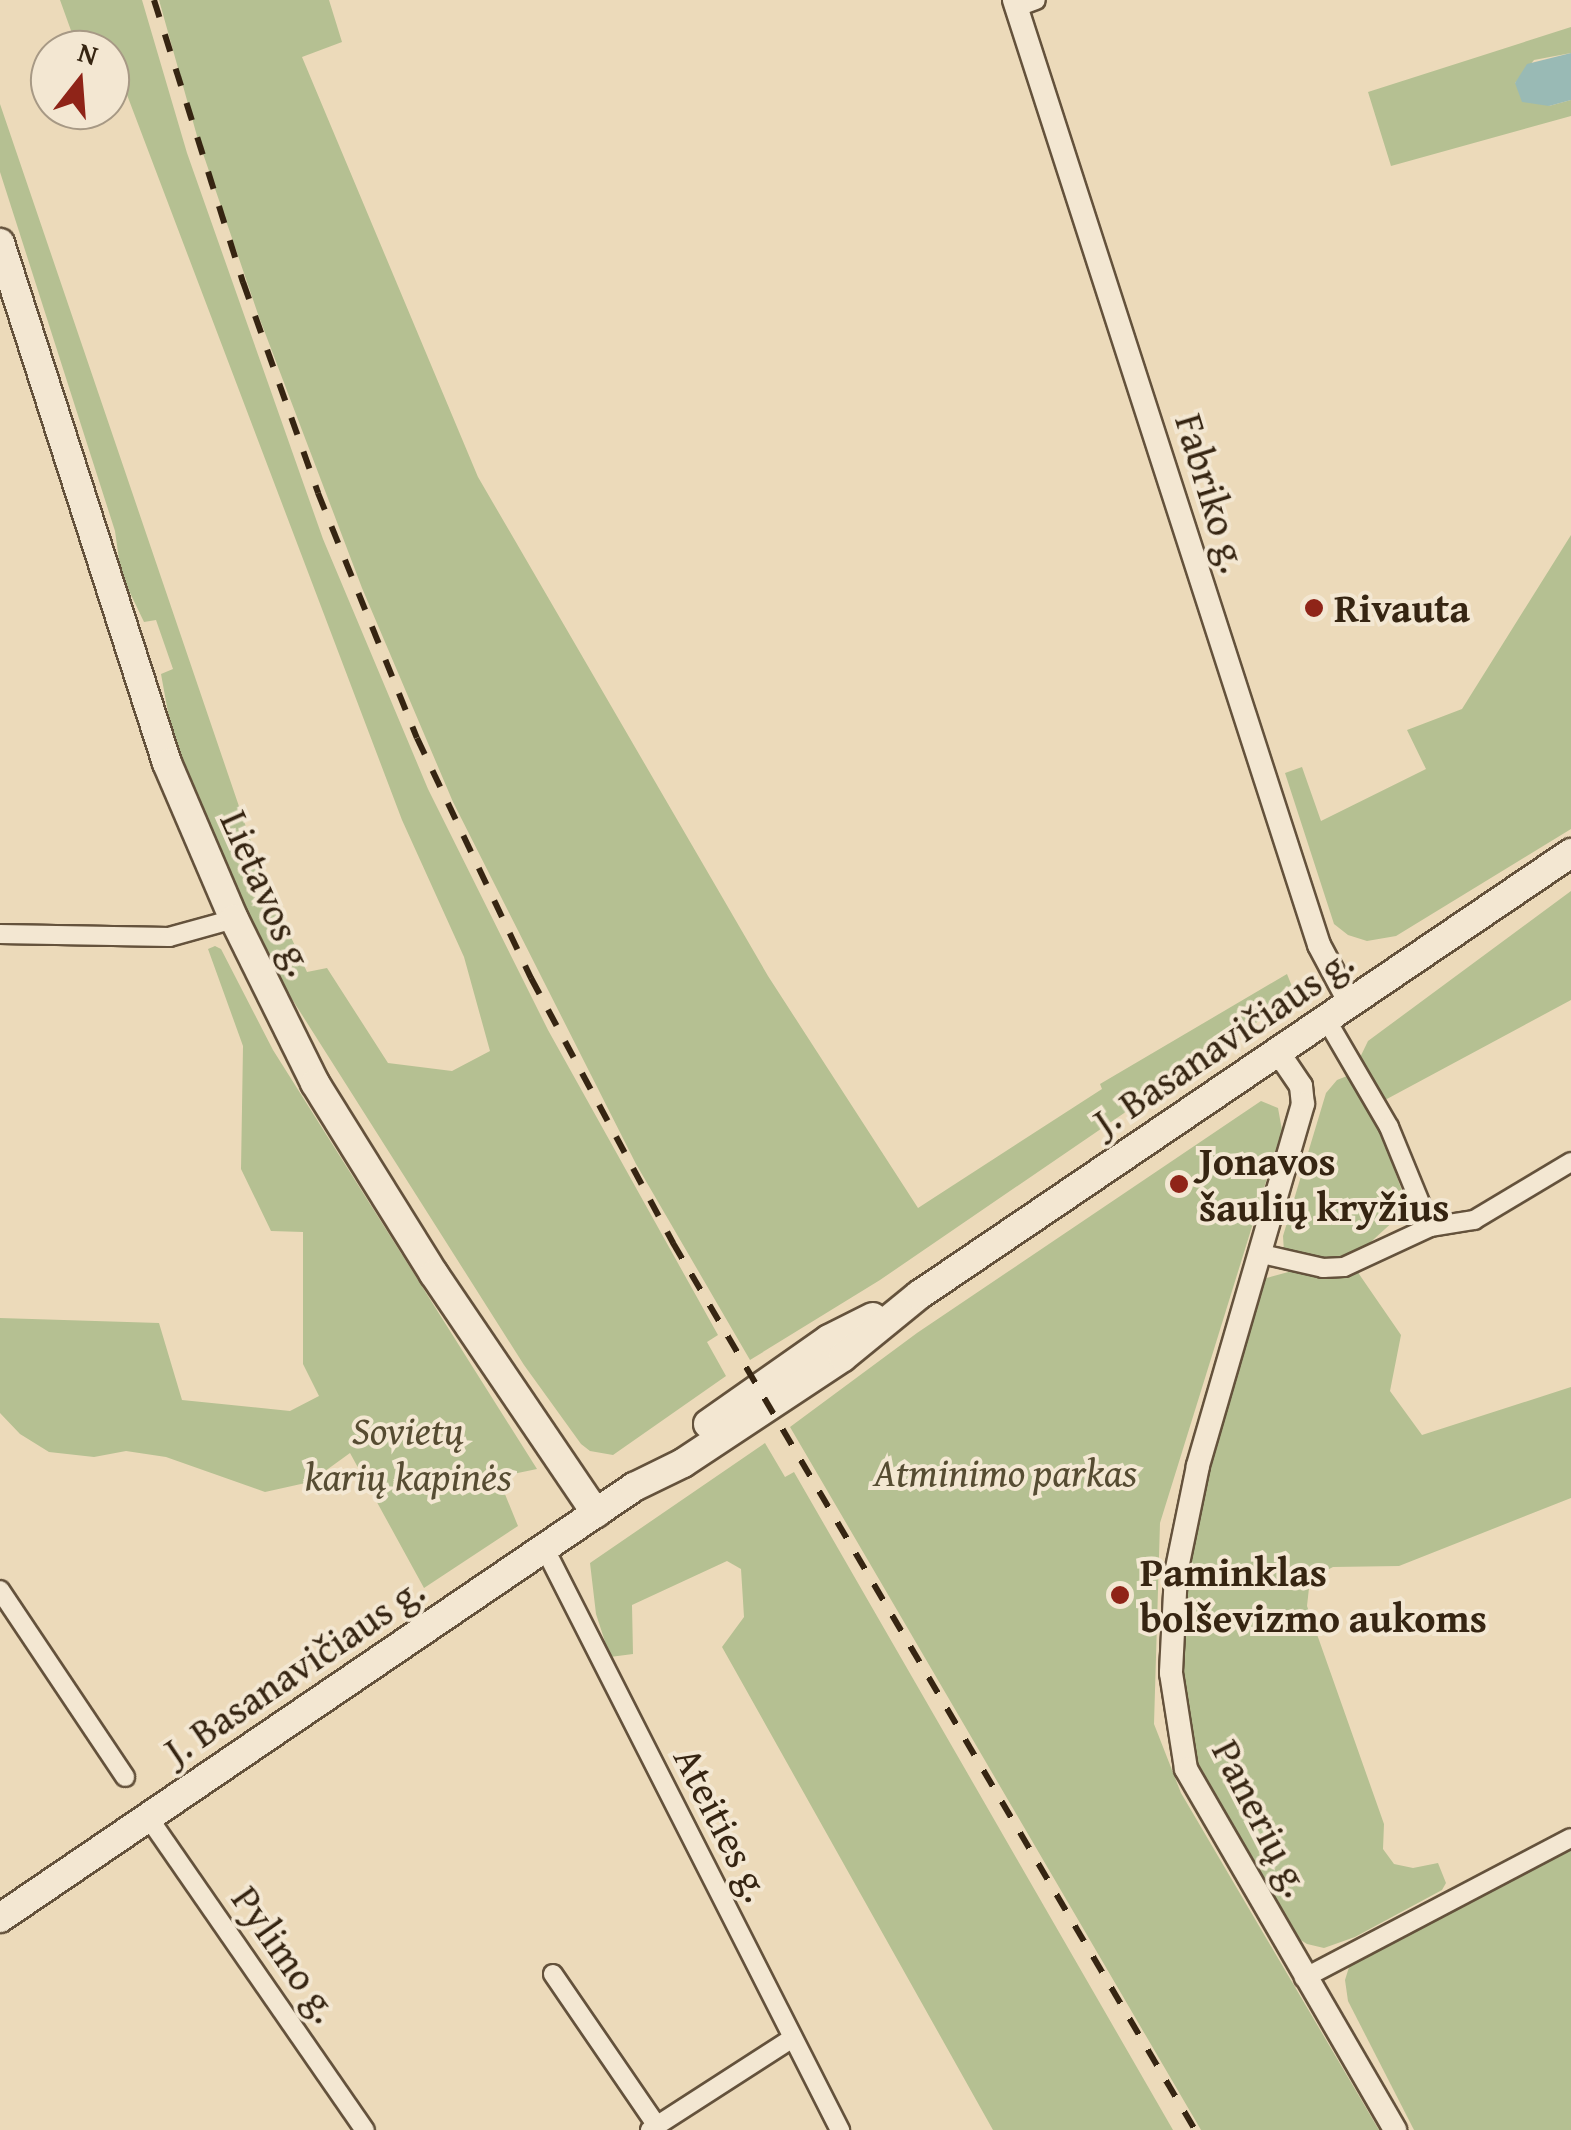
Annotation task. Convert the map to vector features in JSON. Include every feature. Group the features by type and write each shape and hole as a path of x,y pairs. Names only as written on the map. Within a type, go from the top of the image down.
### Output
{"main road":[{"name":"Lietavos g.","path":"0,243 167,764 234,920 315,1083 434,1274 596,1513"},
{"name":"J. Basanavičiaus g.","path":"0,1918 596,1513 682,1463 842,1357 920,1295 1571,853"}],"street":[{"name":"Fabriko g.","path":"1023,2 1319,945 1350,1002"},
{"path":"0,934 169,937 234,920"},
{"path":"1326,1019 1389,1127 1430,1227"},
{"name":"Panerių g.","path":"1278,1052 1302,1086 1303,1104 1198,1466 1176,1573 1171,1673 1186,1769 1395,2130"},
{"path":"1262,1254 1323,1268 1344,1267 1430,1227 1474,1220 1571,1162"},
{"name":"Ateities g.","path":"545,1549 790,2039 840,2130"},
{"path":"0,1590 125,1778"},
{"name":"Pylimo g.","path":"148,1817 365,2130"},
{"path":"1304,1978 1571,1838"},
{"path":"553,1974 653,2128 790,2039"}],"green space":[{"path":"60,0 142,0 187,153 323,539 428,789 548,1030 718,1335 707,1342 726,1376 613,1455 590,1451 581,1444 524,1365 271,966 173,740 161,674 173,669 156,620 144,622 121,574 115,531 0,172 0,104 262,874 307,972 327,968 388,1063 452,1071 490,1051 464,957 402,820 130,103 130,30 71,30"},
{"path":"159,0 329,0 342,42 302,57 478,477 768,976 918,1208 1102,1089 1100,1084 1287,974 1293,989 1285,1003 880,1280 750,1360 636,1164 453,802 362,588 259,317 197,136"},
{"path":"1571,27 1571,53 1534,60 1515,83 1549,106 1571,100 1571,116 1391,166 1368,92"},
{"path":"1571,535 1571,829 1396,936 1367,941 1348,935 1334,924 1285,773 1302,767 1321,821 1426,769 1407,730 1462,709"},
{"path":"1571,891 1571,1000 1372,1107 1408,1208 1362,1250 1359,1274 1401,1335 1390,1391 1422,1435 1571,1387 1571,1498 1399,1566 1333,1567 1310,1579 1307,1606 1384,1824 1383,1849 1394,1864 1413,1868 1438,1863 1446,1883 1442,1890 1355,1937 1324,1948 1307,1944 1291,1934 1195,1764 1183,1687 1182,1639 1190,1539 1209,1458 1263,1279 1292,1271 1295,1257 1284,1252 1283,1236 1326,1093 1337,1080 1352,1074 1368,1041"},
{"name":"Sovietų karių kapinės","path":"208,949 221,949 273,1050 537,1469 498,1477 518,1526 424,1588 350,1453 310,1482 265,1492 166,1457 126,1451 94,1457 49,1452 20,1434 0,1413 0,1318 159,1323 182,1400 290,1411 319,1396 303,1364 303,1232 271,1231 241,1169 243,1046"},
{"name":"Atminimo parkas","path":"1261,1101 1278,1108 1282,1130 1160,1523 1154,1724 1181,1793 1379,2130 1201,2130 790,1427 917,1333"},
{"path":"765,1443 785,1477 794,1472 1173,2130 993,2130 722,1647 744,1617 741,1569 727,1561 632,1605 633,1654 610,1657 596,1614 590,1563"},
{"path":"1571,1846 1571,2130 1414,2130 1348,2001 1345,1980 1350,1964"}],"water":[{"path":"1571,53 1571,100 1549,106 1522,102 1515,83 1527,64"}],"railway":[{"path":"154,0 243,282 318,493 417,738 531,978 673,1243 1195,2130"}],"place":[{"name":"Rivauta","path":"1314,608"},
{"name":"Jonavos šaulių kryžius","path":"1179,1184"},
{"name":"Paminklas bolševizmo aukoms","path":"1120,1595"}]}
